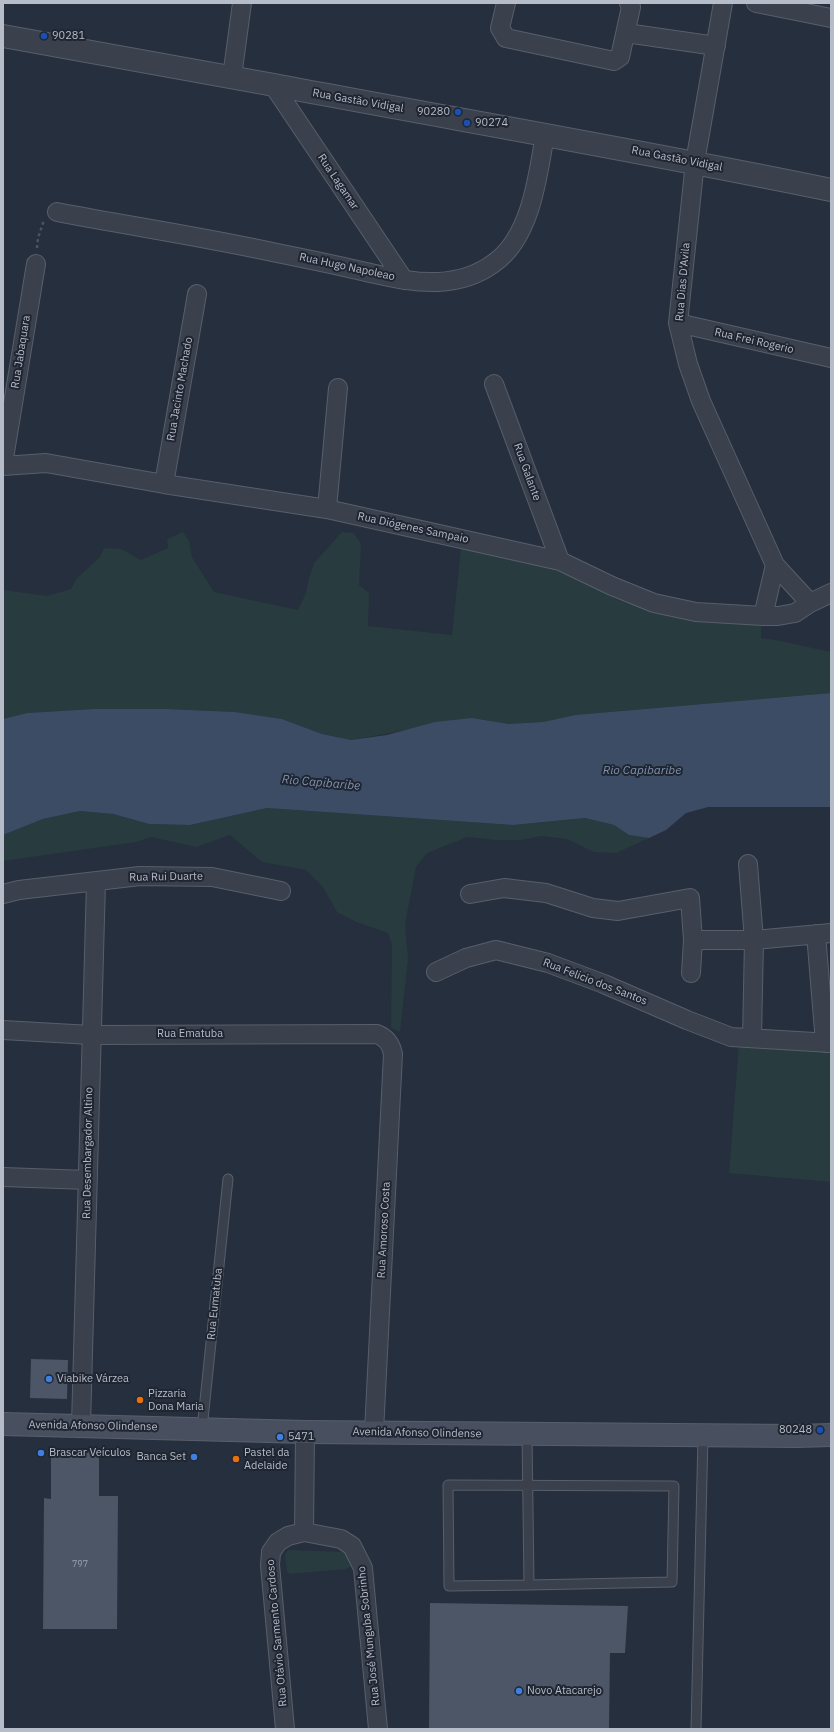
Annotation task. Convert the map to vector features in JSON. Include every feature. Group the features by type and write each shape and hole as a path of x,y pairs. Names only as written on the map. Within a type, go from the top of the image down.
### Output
{"main road":[{"name":"Avenida Afonso Olindense","path":"3,1424 202,1428 305,1432 704,1436 831,1435"}],"street":[{"path":"232,77 242,3"},
{"path":"506,3 500,28 503,35 510,39 614,61 620,57 626,33 630,7 629,3"},
{"name":"Rua Dias D'Avila","path":"724,3 695,162 678,323 688,364 701,401 775,565 810,603"},
{"path":"756,3 831,18"},
{"path":"626,33 716,46"},
{"name":"Rua Gastão Vidigal","path":"3,36 545,134 695,162 831,190"},
{"name":"Rua Lagamar","path":"272,85 404,280"},
{"name":"Rua Hugo Napoleao","path":"57,212 270,251 404,280 437,282 468,276 488,267 507,252 525,221 540,164 545,134"},
{"name":"Rua Jabaquara","path":"3,465 36,264"},
{"name":"Rua Jacinto Machado","path":"164,484 197,294"},
{"name":"Rua Frei Rogerio","path":"678,323 831,358"},
{"name":"Rua Galante","path":"494,384 560,561"},
{"path":"327,509 338,388"},
{"name":"Rua Diógenes Sampaio","path":"3,465 46,463 164,484 327,509 560,561 612,586 654,603 696,612 778,616 795,613 810,603 831,593"},
{"path":"763,616 775,565"},
{"path":"748,864 754,940 752,1038"},
{"name":"Rua Rui Duarte","path":"3,894 18,890 140,876 212,877 282,891"},
{"name":"Rua Desembargador Altino","path":"81,1425 96,882"},
{"path":"470,894 504,888 546,893 593,908 618,911 690,898 693,940 691,973"},
{"name":"Rua Felicio dos Santos","path":"436,972 466,958 496,950 548,964 604,984 731,1037 828,1043 823,934 754,940 693,940"},
{"name":"Rua Ematuba","path":"3,1030 91,1035 377,1034"},
{"name":"Rua Amoroso Costa","path":"374,1432 393,1054 388,1041 377,1034"},
{"path":"3,1177 88,1180"},
{"path":"304,1532 305,1432"},
{"name":"Rua José Munguba Sobrinho","path":"304,1532 341,1539 352,1546 363,1568 378,1729"},
{"name":"Rua Otávio Sarmento Cardoso","path":"285,1729 270,1565 271,1552 278,1542 288,1536 304,1532"}],"lane":[{"name":"Rua Eumatuba","path":"202,1428 228,1179"},
{"path":"527,1434 529,1585"},
{"path":"696,1729 704,1436"},
{"path":"448,1485 528,1485 674,1486 672,1582 449,1586 448,1485"}],"path":[{"path":"36,264 38,238 45,217 57,212"}],"shaded area":[{"path":"183,532 189,541 192,557 214,592 298,610 306,593 314,563 342,532 354,533 361,544 359,585 369,593 368,626 452,635 461,547 557,569 620,601 670,614 713,621 761,625 761,638 831,652 831,693 575,715 543,722 509,724 472,718 351,740 322,734 282,719 235,712 167,709 94,709 27,713 3,719 3,590 47,596 71,589 77,578 100,557 104,548 121,549 141,560 168,548 167,539"},
{"path":"267,808 513,825 585,818 614,825 629,835 649,838 616,853 594,852 567,839 541,836 521,840 496,840 467,837 427,853 416,867 405,924 408,959 400,1032 391,1028 392,945 388,933 356,922 337,912 323,887 306,870 262,862 230,835 196,847 151,837 136,842 3,861 3,835 43,819 80,811 113,814 149,824 190,825"},
{"path":"739,1042 831,1049 831,1182 729,1173"},
{"path":"288,1550 345,1552 350,1556 351,1566 346,1569 290,1574 287,1572 285,1554"}],"water":[{"name":"Rio Capibaribe","path":"831,693 831,807 708,807 686,813 666,830 649,838 629,835 614,825 585,818 513,825 267,808 190,825 149,824 113,814 80,811 43,819 3,835 3,719 27,713 94,709 167,709 235,712 282,719 322,734 351,740 387,735 435,722 472,718 509,724 543,722 575,715"}],"building":[{"name":"Viabike Várzea","path":"31,1359 68,1360 67,1399 30,1398"},
{"path":"51,1451 99,1452 99,1496 118,1496 117,1629 43,1629 44,1498 51,1499"},
{"name":"Novo Atacarejo","path":"430,1603 628,1606 625,1653 610,1653 609,1729 429,1729"}],"place":[{"name":"90281","path":"44,36"},
{"name":"90280","path":"458,112"},
{"name":"90274","path":"467,123"},
{"name":"Viabike Várzea","path":"49,1379"},
{"name":"Pizzaria Dona Maria","path":"140,1400"},
{"name":"80248","path":"820,1430"},
{"name":"5471","path":"280,1437"},
{"name":"Brascar Veículos","path":"41,1453"},
{"name":"Banca Set","path":"194,1457"},
{"name":"Pastel da Adelaide","path":"236,1459"},
{"name":"Novo Atacarejo","path":"519,1691"}]}
